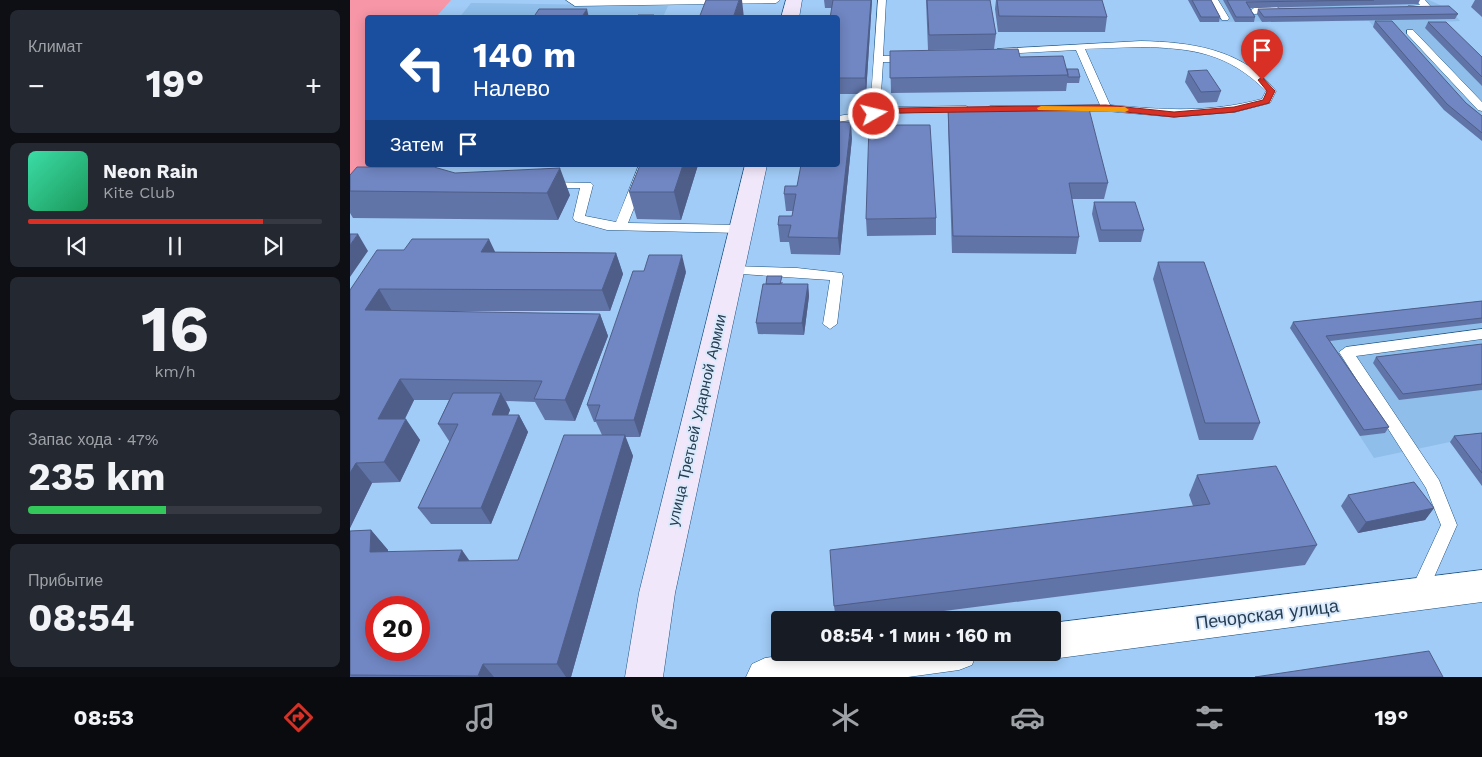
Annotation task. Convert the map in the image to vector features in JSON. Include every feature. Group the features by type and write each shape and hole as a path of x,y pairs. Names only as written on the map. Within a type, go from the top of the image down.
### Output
{"main road":[{"path":"791,15 794,0"},
{"name":"улица Третьей Ударной Армии","path":"644,677 657,593 756,167"}],"street":[{"name":"Печорская улица","path":"1061,640 1482,586"},
{"path":"765,677 889,661"}],"lane":[{"path":"570,0 575,3 707,5 776,0"},
{"path":"874,114 882,0"},
{"path":"1214,0 1224,18"},
{"path":"1398,8 1427,7 1420,0"},
{"path":"1254,11 1283,10"},
{"path":"1410,32 1482,108"},
{"path":"840,119 895,110 1106,108 1174,114 1234,109 1266,101 1271,91 1262,80 1236,62 1200,48 1155,42 993,52"},
{"path":"1079,47 1106,108"},
{"path":"878,59 913,58"},
{"path":"621,226 644,167"},
{"path":"538,185 587,185 579,218 606,226 741,229"},
{"path":"731,270 797,272 837,276 830,324"},
{"path":"1418,595 1449,525 1433,485 1346,352 1482,334"}],"shaded area":[{"path":"350,0 451,0 438,15 365,15 365,167 372,167 350,197"},
{"path":"1188,0 1429,0 1451,10 1460,21 1440,22 1482,64 1482,141 1444,110 1369,21 1200,22"},
{"path":"471,3 668,6 664,15 461,15"},
{"path":"1482,307 1482,486 1450,442 1374,458 1290,328"}],"building":[{"path":"706,0 739,0 734,15 700,15"},
{"path":"833,0 871,0 865,78 840,78 840,15 830,15"},
{"path":"927,0 990,0 996,34 929,35"},
{"path":"997,0 1102,0 1107,17 999,16"},
{"path":"1192,0 1211,0 1220,17 1201,17"},
{"path":"1227,0 1374,0 1246,2 1255,17 1236,17"},
{"path":"1449,6 1458,14 1264,17 1258,9"},
{"path":"539,9 587,9 583,15 535,15"},
{"path":"1375,21 1392,21 1466,103 1482,116 1482,133 1447,104"},
{"path":"1428,22 1446,22 1482,57 1482,77"},
{"path":"1018,49 1020,57 1063,56 1068,75 890,78 890,51"},
{"path":"1067,69 1078,69 1080,77 1068,77"},
{"path":"1207,70 1221,91 1201,92 1188,71"},
{"path":"948,109 1089,109 1108,183 1069,183 1079,237 953,236"},
{"path":"840,122 851,122 838,238 788,237 791,225 778,225 779,216 792,216 796,194 784,194 785,186 797,186 801,167 840,167"},
{"path":"869,125 930,125 936,218 866,219"},
{"path":"357,167 434,167 455,173 560,168 547,193 350,191 350,175"},
{"path":"639,167 682,167 674,192 629,192"},
{"path":"1094,202 1135,202 1144,230 1101,230"},
{"path":"350,234 358,234 350,245"},
{"path":"412,239 489,239 481,252 616,253 602,290 379,289 365,310 600,314 565,400 534,399 542,381 400,379 378,419 406,419 384,462 356,463 350,473 350,290 377,250 404,250"},
{"path":"649,255 682,255 634,420 595,420 600,405 587,405 633,271 644,271"},
{"path":"1158,262 1204,262 1260,423 1205,423"},
{"path":"767,276 782,276 780,284 766,284"},
{"path":"763,284 808,284 802,323 756,323"},
{"path":"1482,301 1482,318 1326,336 1389,427 1364,430 1293,322"},
{"path":"1482,344 1482,384 1403,394 1376,357"},
{"path":"453,393 501,393 492,415 519,415 481,508 418,508 458,424 438,424"},
{"path":"1482,433 1482,473 1454,436"},
{"path":"564,435 625,435 557,664 483,664 478,676 350,675 350,531 371,530 370,552 462,550 458,561 518,560"},
{"path":"1276,466 1317,545 834,606 830,550 1210,504 1197,475"},
{"path":"1414,482 1434,508 1366,522 1348,495"},
{"path":"1429,651 1443,677 1255,677"}],"slow traffic":[{"path":"1041,108 1106,108 1125,110"}],"route":[{"path":"874,114 895,110 1106,108 1174,114 1234,109 1266,101 1271,91 1262,80"}]}
